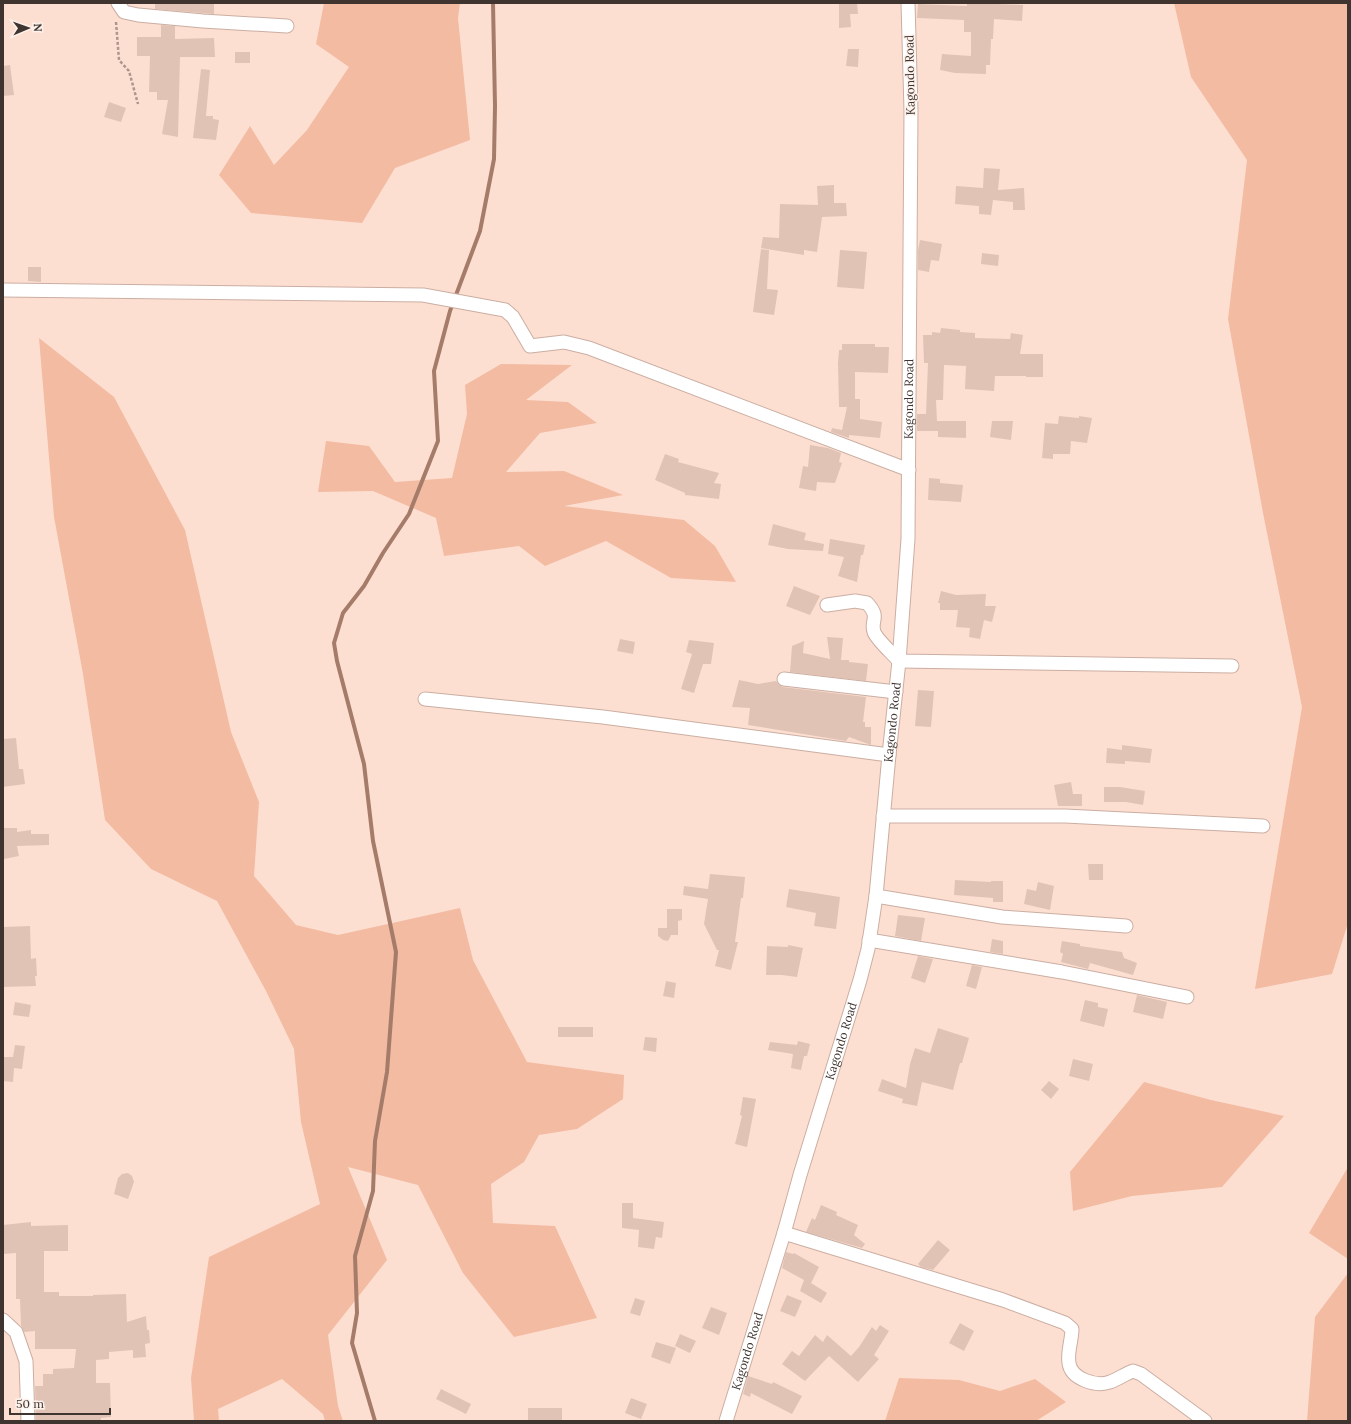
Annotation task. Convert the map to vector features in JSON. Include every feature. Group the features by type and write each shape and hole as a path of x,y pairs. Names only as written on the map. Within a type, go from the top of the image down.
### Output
{"street":[{"path":"118,3 124,12 138,15 287,26"},
{"name":"Kagondo Road","path":"726,1421 860,980 869,940 876,896 899,661 908,539 911,111 908,3"},
{"path":"3,290 423,295 505,310 513,317 530,346 564,342 589,348 909,470"},
{"path":"826,605 855,601 867,603 875,614 874,632 899,661 1232,666"},
{"path":"784,679 896,692"},
{"path":"425,699 603,717 889,754"},
{"path":"883,816 1066,816 1263,826"},
{"path":"876,896 1002,917 1126,926"},
{"path":"869,940 1062,972 1187,997"},
{"path":"784,1233 1003,1300 1065,1323 1072,1329 1069,1365 1076,1375 1099,1384 1110,1382 1132,1372 1141,1374 1205,1421"},
{"path":"3,1320 16,1332 26,1361 28,1421"}],"path":[{"path":"116,19 119,60 129,71 138,104"}],"shaded area":[{"path":"324,3 460,3 458,18 470,140 395,168 362,223 251,213 219,175 250,126 274,165 307,130 349,67 316,44"},
{"path":"1174,3 1348,3 1348,923 1332,974 1255,989 1302,707 1263,513 1228,319 1247,160 1191,77"},
{"path":"39,338 114,397 185,530 231,732 259,802 254,876 296,925 338,935 460,908 473,960 527,1062 624,1075 623,1099 577,1129 539,1135 524,1162 491,1184 493,1223 555,1226 597,1318 514,1337 463,1273 418,1185 348,1167 387,1260 328,1335 338,1406 343,1421 325,1421 323,1414 282,1379 218,1409 219,1421 194,1421 191,1378 209,1257 320,1204 301,1122 294,1049 266,991 217,901 151,869 105,820 83,674 54,517"},
{"path":"501,364 572,365 526,400 568,402 597,423 540,433 506,472 564,471 623,495 564,506 684,520 715,546 736,582 671,578 606,541 545,566 519,546 444,556 436,518 373,491 318,492 326,441 369,446 395,482 452,478 467,414 465,385"},
{"path":"1144,1082 1211,1100 1284,1116 1222,1187 1132,1196 1073,1211 1070,1172"},
{"path":"1348,1167 1348,1259 1309,1233"},
{"path":"1348,1273 1348,1421 1307,1421 1315,1317"},
{"path":"899,1378 959,1380 1000,1391 1035,1379 1066,1402 1036,1421 885,1421"}],"building":[{"path":"839,3 857,3 858,14 850,14 851,27 839,28"},
{"path":"967,3 1023,5 1022,21 994,19 993,39 991,39 990,65 986,65 986,74 955,73 940,70 942,54 971,56 971,32 964,32 964,20 917,18 918,4 967,6"},
{"path":"155,4 214,4 214,14 155,9"},
{"path":"161,25 175,26 175,39 214,38 215,57 180,57 178,137 162,134 168,100 157,100 157,92 149,92 150,56 137,56 137,37 161,37"},
{"path":"848,49 859,49 858,67 846,66"},
{"path":"235,52 250,52 250,63 235,63"},
{"path":"10,65 14,95 3,96 3,66"},
{"path":"201,69 210,70 206,116 213,116 213,119 219,120 216,140 193,138"},
{"path":"109,102 126,108 121,122 104,117"},
{"path":"984,168 1000,169 998,190 1024,188 1025,210 1013,210 1013,202 993,200 991,215 979,214 979,206 955,204 956,186 983,188"},
{"path":"834,185 834,203 846,203 847,216 822,217 817,252 804,250 804,255 761,248 763,237 779,238 780,204 818,205 817,186"},
{"path":"920,240 942,244 939,261 931,260 929,272 918,270 918,250"},
{"path":"761,249 769,250 767,289 778,290 774,315 753,312"},
{"path":"840,250 867,252 864,289 837,287"},
{"path":"982,253 999,255 998,266 981,264"},
{"path":"28,267 41,267 41,282 28,281"},
{"path":"941,328 975,333 975,338 1010,339 1011,333 1023,335 1020,354 1043,354 1043,377 995,376 994,391 965,389 966,366 944,365 943,400 936,400 937,421 966,421 966,438 938,437 938,431 917,431 917,414 926,414 928,363 924,363 923,335 932,335 932,332 940,333"},
{"path":"842,344 875,344 875,347 889,347 888,373 855,372 855,399 860,399 860,419 882,422 880,438 849,435 849,438 831,432 832,428 842,430 847,407 839,407 838,363 839,350 842,350"},
{"path":"1059,416 1079,418 1079,416 1092,418 1087,443 1071,441 1070,454 1053,454 1053,459 1042,458 1045,423 1058,424"},
{"path":"992,421 1013,421 1011,440 990,437"},
{"path":"810,445 828,448 841,453 839,462 842,463 835,483 817,482 816,491 799,488 803,466 808,467"},
{"path":"665,454 679,459 678,462 719,473 714,483 721,484 719,499 685,495 685,493 655,480"},
{"path":"929,478 940,479 940,483 963,485 961,502 928,500"},
{"path":"773,524 806,533 804,540 824,544 823,551 788,549 768,545"},
{"path":"830,539 865,545 863,555 861,555 857,582 838,576 844,557 828,554"},
{"path":"794,586 820,596 810,615 786,606"},
{"path":"941,591 956,595 986,594 985,606 996,606 992,622 984,620 980,639 969,637 970,628 956,627 958,610 940,610 940,603 938,603"},
{"path":"827,637 843,638 841,660 868,664 866,681 790,672 792,646 804,641 803,653 830,659"},
{"path":"620,639 635,642 633,654 617,651"},
{"path":"689,640 714,643 711,664 703,664 694,693 681,689 692,654 686,652"},
{"path":"739,680 758,684 776,681 783,687 866,697 863,722 865,722 865,727 871,727 871,745 849,737 846,741 748,725 750,708 732,707"},
{"path":"918,690 934,691 931,727 915,726"},
{"path":"16,738 19,769 23,769 25,784 3,787 3,739"},
{"path":"1122,745 1152,749 1150,763 1125,761 1125,764 1106,763 1107,748 1122,750"},
{"path":"1071,782 1073,794 1082,794 1082,806 1058,806 1054,785"},
{"path":"1104,787 1120,787 1145,791 1143,805 1126,802 1104,802"},
{"path":"3,828 17,828 17,832 31,830 31,834 49,834 49,845 17,846 19,856 4,859"},
{"path":"1088,864 1103,864 1103,880 1089,880"},
{"path":"710,874 745,877 743,898 741,898 735,942 738,942 731,970 715,966 719,950 717,950 704,924 708,899 683,895 684,886 708,889"},
{"path":"955,880 991,882 1003,881 1003,902 993,902 993,898 954,895"},
{"path":"1038,882 1054,886 1050,910 1024,904 1027,889 1036,891"},
{"path":"789,889 840,897 836,929 814,926 816,913 786,907"},
{"path":"667,909 682,909 682,920 678,921 678,935 671,935 668,941 663,940 658,936 658,928 667,928"},
{"path":"898,915 925,918 921,941 895,936"},
{"path":"30,926 31,959 36,958 36,986 3,987 3,927"},
{"path":"992,939 1003,941 1003,954 990,952"},
{"path":"1062,941 1080,944 1080,946 1122,952 1124,958 1137,963 1133,975 1090,963 1088,969 1061,962 1063,954 1060,952"},
{"path":"788,945 803,948 797,977 766,975 767,946 788,947"},
{"path":"918,956 933,959 925,983 911,978"},
{"path":"972,965 982,967 976,989 966,986"},
{"path":"666,981 676,983 674,998 663,996"},
{"path":"1137,995 1167,1002 1163,1019 1133,1012"},
{"path":"1085,1000 1098,1003 1098,1007 1108,1009 1104,1027 1080,1021"},
{"path":"15,1002 31,1005 29,1017 13,1015"},
{"path":"558,1027 593,1027 593,1037 558,1037"},
{"path":"938,1028 969,1038 962,1063 960,1063 953,1090 922,1082 917,1106 902,1103 903,1099 878,1091 882,1079 906,1088 910,1064 915,1048 930,1053"},
{"path":"645,1037 657,1038 656,1052 643,1050"},
{"path":"798,1041 810,1044 807,1056 804,1056 801,1070 791,1068 793,1054 768,1050 770,1042 797,1045"},
{"path":"15,1045 25,1046 22,1069 14,1068 13,1082 3,1081 3,1057 13,1057"},
{"path":"1073,1059 1093,1064 1089,1081 1069,1076"},
{"path":"1049,1081 1059,1089 1051,1099 1041,1090"},
{"path":"743,1097 756,1099 747,1147 735,1144 742,1116 740,1115"},
{"path":"128,1173 132,1176 134,1182 128,1199 114,1194 118,1178 122,1174"},
{"path":"622,1203 633,1203 633,1218 664,1222 662,1238 656,1237 654,1249 638,1247 639,1230 622,1228"},
{"path":"821,1205 837,1212 836,1215 858,1225 854,1235 865,1244 862,1248 806,1232 812,1218 815,1220"},
{"path":"31,1222 31,1226 68,1225 68,1251 44,1251 44,1292 59,1292 59,1296 126,1294 127,1322 146,1316 150,1343 145,1344 146,1357 133,1358 133,1350 109,1352 109,1359 96,1360 96,1383 110,1383 111,1417 90,1421 36,1421 35,1386 43,1386 43,1374 53,1374 53,1369 74,1368 76,1349 35,1349 35,1331 24,1332 21,1325 20,1299 16,1299 16,1253 3,1254 3,1225"},
{"path":"938,1240 950,1250 933,1270 921,1267 918,1264"},
{"path":"786,1252 794,1253 819,1267 811,1283 827,1293 821,1303 800,1291 804,1280 782,1268"},
{"path":"787,1295 802,1301 795,1317 780,1311"},
{"path":"635,1298 645,1301 640,1316 630,1313"},
{"path":"711,1307 727,1313 719,1335 702,1328"},
{"path":"960,1323 974,1331 964,1351 949,1343"},
{"path":"880,1325 889,1331 874,1355 879,1359 858,1382 829,1356 805,1381 782,1364 792,1351 799,1356 815,1335 823,1342 827,1335 851,1356 859,1347 872,1327 876,1331"},
{"path":"680,1334 696,1341 690,1353 675,1346"},
{"path":"656,1342 676,1348 670,1364 651,1357"},
{"path":"748,1376 772,1384 773,1382 802,1396 792,1414 751,1393 750,1397 743,1394"},
{"path":"441,1389 471,1404 466,1414 436,1399"},
{"path":"631,1398 647,1404 641,1419 625,1413"},
{"path":"528,1408 562,1408 562,1421 528,1421"}],"waterway":[{"path":"375,1421 352,1343 357,1313 355,1256 373,1191 375,1141 387,1072 396,952 373,841 364,764 337,661 334,643 343,613 364,586 383,553 409,514 438,441 434,371 450,311 480,231 494,159 495,106 493,3"}]}
